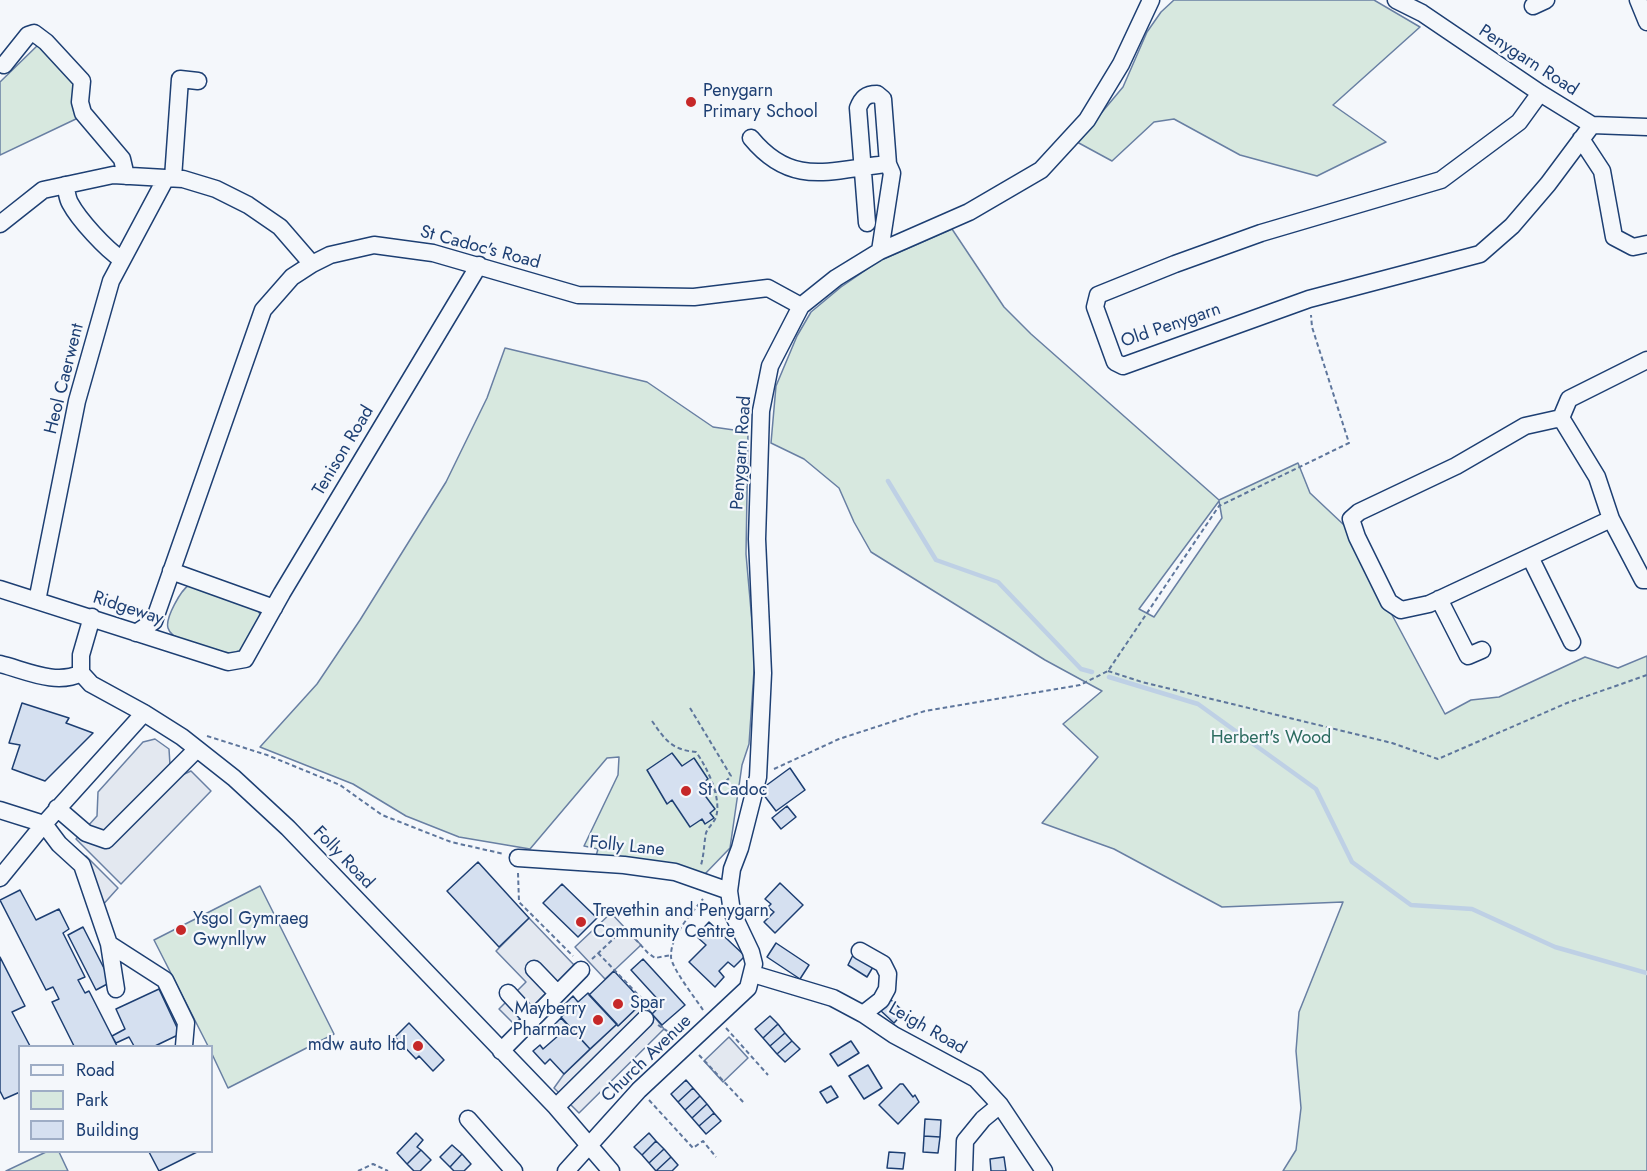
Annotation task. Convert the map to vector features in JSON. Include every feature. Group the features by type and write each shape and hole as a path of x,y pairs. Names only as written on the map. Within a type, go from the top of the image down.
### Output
{"street":[{"name":"Penygarn Road","path":"753,974 754,964 751,952 722,888 740,848 758,777 763,673 757,539 761,411 770,366 801,306 836,278 880,251 969,212 1041,170 1087,120 1121,64 1151,0"},
{"name":"Penygarn Road","path":"1396,0 1422,13 1540,93 1587,132 1647,127"},
{"path":"1638,0 1647,22"},
{"path":"4,66 31,33 46,42 82,81 80,102 83,113 122,159 126,176"},
{"path":"169,178 180,79 198,81"},
{"name":"Old Penygarn","path":"1540,93 1519,122 1441,180 1261,233 1098,295 1095,307 1115,362 1123,366 1309,299 1480,254 1512,226 1548,184 1587,132"},
{"path":"867,223 858,108 861,99 869,94 877,94 883,99 888,164 892,173 880,251"},
{"path":"1587,132 1602,171 1614,237 1633,247 1647,244"},
{"path":"751,138 761,150 780,165 800,172 888,164"},
{"path":"0,224 43,190 113,175 169,178 216,189 248,205 280,227 312,264"},
{"name":"Heol Caerwent","path":"37,601 77,401 111,281 121,259 169,178"},
{"path":"65,185 69,202 78,215 111,252 121,259"},
{"name":"St Cadoc's Road","path":"136,633 154,621 263,310 292,277 330,255 374,245 433,253 578,295 694,297 768,288 801,306"},
{"name":"Tenison Road","path":"245,659 479,265"},
{"path":"1561,418 1569,399 1647,360"},
{"path":"1561,418 1597,477 1611,519 1643,580 1647,580"},
{"path":"1561,418 1525,426 1456,466 1359,512 1351,519 1357,537 1389,602 1401,610 1430,604 1611,519"},
{"path":"1530,557 1572,642"},
{"path":"171,571 274,608"},
{"name":"Ridgeway","path":"0,589 228,662 245,659"},
{"path":"1439,599 1468,656 1482,650"},
{"path":"0,664 52,678 73,677 81,673 81,655 92,617"},
{"name":"Folly Road","path":"81,673 91,684 201,742 234,778 288,828 556,1107 611,1171"},
{"path":"0,878 57,808 144,713"},
{"path":"57,808 86,833 106,840 201,742"},
{"path":"0,810 44,824 59,844 82,865 110,944 116,989"},
{"name":"Folly Lane","path":"518,858 624,864 675,872 722,888"},
{"path":"110,944 165,980 186,1023 184,1045"},
{"path":"861,951 883,964 888,974 887,989 881,1000 863,1014"},
{"path":"501,1051 582,968"},
{"path":"534,969 558,993"},
{"name":"Leigh Road","path":"753,974 833,998 863,1014 894,1035 976,1079 1000,1105 1044,1171"},
{"name":"Church Avenue","path":"566,1171 639,1090 748,988 753,974"},
{"path":"508,993 532,1019"},
{"path":"556,1107 645,1019"},
{"path":"964,1171 965,1142 983,1119 1000,1105"},
{"path":"468,1119 514,1171"}],"path":[{"path":"758,777 839,739 925,711 1080,685 1108,671 1220,506 1349,443 1312,327 1309,299"},
{"path":"1108,671 1142,682 1392,743 1438,759 1568,703 1647,675"},
{"path":"690,708 731,776 715,794"},
{"path":"652,721 672,746 682,751 696,752 704,763 715,794 716,819 706,832 704,854 696,879"},
{"path":"201,742 267,755 340,785 382,815 451,842 518,858 519,902 582,968 625,928 655,958 672,955"},
{"path":"722,888 689,917 675,938 671,958 682,979 715,1020 768,1075"},
{"path":"598,954 650,1007 645,1019 689,1044 744,1103"},
{"path":"639,1090 693,1148 703,1141 716,1157"},
{"path":"358,1171 373,1164 388,1171"}],"green space":[{"path":"1174,0 1374,0 1420,27 1333,105 1386,142 1317,176 1240,155 1174,119 1154,122 1112,161 1077,142 1123,87 1147,32 1161,12"},
{"path":"39,44 73,78 78,118 0,155 0,82"},
{"name":"Herbert's Wood","path":"952,229 1004,307 1031,334 1219,500 1298,463 1310,493 1344,525 1445,714 1471,700 1499,697 1585,657 1618,668 1647,656 1647,1171 1283,1171 1296,1150 1301,1108 1296,1051 1299,1012 1343,902 1222,907 1114,849 1042,823 1098,757 1063,724 1102,691 1045,660 871,552 839,488 804,459 771,443 776,386 797,336 811,312 841,287 879,261","holes":["1219,501 1222,518 1154,617 1139,609"]},
{"path":"505,348 647,382 713,427 748,432 746,554 755,656 749,744 742,765 730,848 703,876 596,856 598,849 584,846 618,775 619,757 607,758 530,849 459,837 406,816 353,784 260,747 317,684 446,482 487,398"},
{"path":"189,585 252,604 259,612 262,621 246,646 240,651 222,652 191,643 171,633 168,623 171,611"},
{"path":"260,886 334,1034 228,1088 213,1056 213,1045 207,1045 154,940"},
{"path":"44,1153 59,1153 68,1171 6,1171"}],"shaded area":[{"path":"155,739 169,749 170,765 182,775 191,771 211,791 121,884 76,839 97,816 98,792 143,742"},
{"path":"86,856 118,888 100,908"},
{"path":"611,913 641,945 605,979 575,947"},
{"path":"529,918 575,966 514,1024 499,1009 526,982 496,951"},
{"path":"643,1002 664,1029 579,1113 554,1088 564,1074"},
{"path":"729,1037 748,1058 723,1082 704,1061"}],"building":[{"path":"22,703 69,718 66,723 93,733 45,781 12,769 20,745 9,743"},
{"path":"672,753 682,766 694,758 708,779 698,786 715,809 710,813 714,818 705,824 702,819 690,827 672,800 667,804 647,770"},
{"path":"790,768 805,790 776,811 760,790"},
{"path":"787,806 796,817 781,829 772,818"},
{"path":"478,862 529,918 499,947 447,891"},
{"path":"780,883 803,905 775,933 764,922 774,912 768,907 771,904 765,899"},
{"path":"562,884 597,918 578,937 543,903"},
{"path":"20,890 36,920 59,909 69,929 63,933 85,977 78,980 85,993 89,991 116,1045 74,1045 52,1002 59,999 53,987 46,990 0,900"},
{"path":"709,922 745,956 734,967 728,962 719,971 724,977 715,987 689,962 706,945 696,936"},
{"path":"83,927 111,982 96,990 68,935"},
{"path":"776,943 809,965 800,979 767,957"},
{"path":"853,955 873,967 867,977 848,965"},
{"path":"0,957 25,1006 12,1012 29,1045 18,1045 18,1093 4,1099 0,1091"},
{"path":"643,959 685,1005 662,1025 652,1014 662,1004 631,970"},
{"path":"614,971 643,1002 618,1026 589,995"},
{"path":"159,989 180,1034 157,1045 133,1045 129,1037 116,1043 112,1036 125,1029 116,1009"},
{"path":"588,993 617,1024 590,1049 561,1017 569,1010 564,1005 573,996 578,1002"},
{"path":"890,999 904,1012 894,1023 880,1010"},
{"path":"770,1016 778,1024 763,1038 755,1029"},
{"path":"561,1018 590,1049 564,1074 550,1059 545,1064 533,1051 540,1045 543,1049 559,1035 552,1027"},
{"name":"mdw auto ltd","path":"409,1023 444,1060 433,1071 419,1056 416,1059 395,1037"},
{"path":"778,1024 785,1033 770,1046 763,1038"},
{"path":"785,1033 792,1041 777,1054 770,1046"},
{"path":"792,1041 800,1049 785,1062 777,1054"},
{"path":"851,1041 859,1053 838,1066 830,1054"},
{"path":"868,1065 882,1088 864,1099 849,1076"},
{"path":"686,1080 693,1088 678,1102 671,1094"},
{"path":"900,1084 903,1084 913,1097 915,1095 919,1102 898,1124 879,1105"},
{"path":"831,1086 838,1097 827,1103 820,1092"},
{"path":"693,1088 700,1096 685,1110 678,1102"},
{"path":"700,1096 707,1104 692,1118 685,1110"},
{"path":"707,1104 714,1113 699,1126 692,1118"},
{"path":"714,1113 721,1121 706,1134 699,1126"},
{"path":"925,1119 941,1120 940,1137 924,1136"},
{"path":"416,1133 423,1140 417,1147 421,1150 407,1164 397,1153"},
{"path":"649,1133 656,1141 642,1155 634,1147"},
{"path":"924,1136 940,1137 938,1153 923,1152"},
{"path":"656,1141 664,1149 649,1163 642,1155"},
{"path":"452,1145 462,1154 450,1167 440,1157"},
{"path":"664,1149 671,1157 656,1171 649,1163"},
{"path":"421,1150 431,1160 420,1171 414,1171 407,1164"},
{"path":"889,1152 905,1153 903,1169 887,1168"},
{"path":"150,1153 195,1153 159,1171"},
{"path":"462,1154 471,1164 464,1171 454,1171 450,1167"},
{"path":"671,1157 678,1165 672,1171 656,1171"},
{"path":"1004,1157 1006,1171 991,1171 990,1159"}],"waterway":[{"path":"888,481 936,560 998,582 1081,669 1092,672"},
{"path":"1109,677 1198,704 1316,789 1352,862 1411,905 1472,909 1555,947 1647,973"}],"place":[{"name":"Penygarn Primary School","path":"691,102"},
{"name":"St Cadoc","path":"686,791"},
{"name":"Trevethin and Penygarn Community Centre","path":"581,922"},
{"name":"Ysgol Gymraeg Gwynllyw","path":"181,930"},
{"name":"Spar","path":"618,1004"},
{"name":"Mayberry Pharmacy","path":"598,1020"},
{"name":"mdw auto ltd","path":"418,1046"}]}
